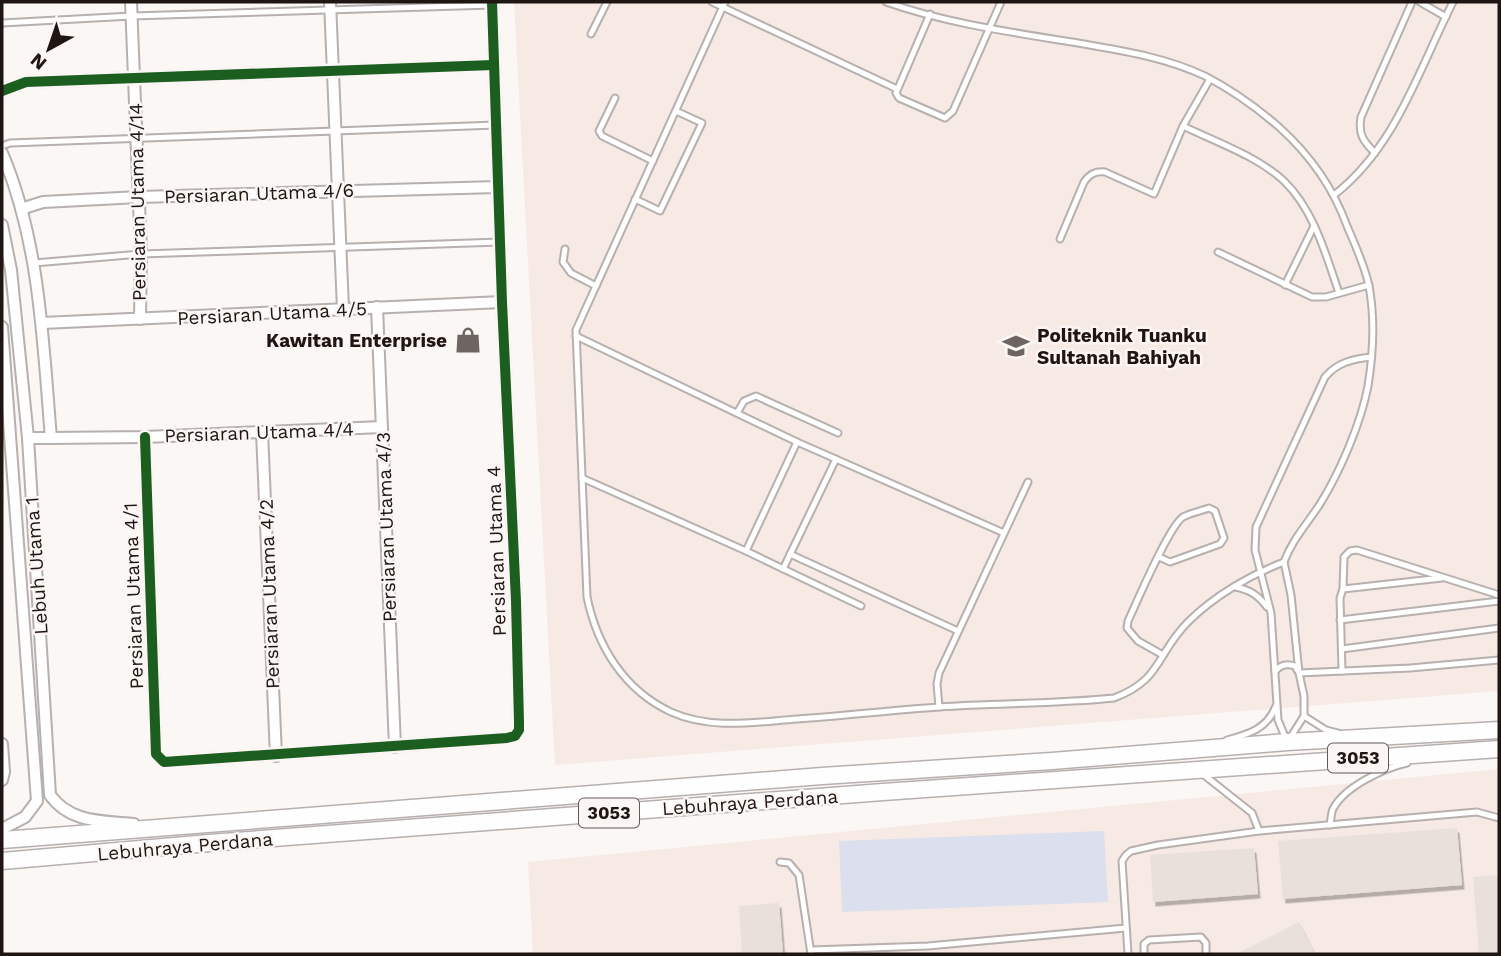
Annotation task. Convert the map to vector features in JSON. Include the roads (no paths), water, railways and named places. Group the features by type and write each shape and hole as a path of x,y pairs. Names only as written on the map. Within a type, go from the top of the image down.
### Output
{"main road":[{"name":"Lebuhraya Perdana","path":"2,840 153,826 309,817 808,777 1495,729"},
{"path":"1217,768 1264,753 1287,742 1326,749 1408,744 1454,751"},
{"name":"Lebuhraya Perdana","path":"2,861 1198,769 1494,750"}],"street":[{"name":"Persiaran Utama 4/14","path":"131,2 141,254 139,319"},
{"name":"Persiaran Utama 4","path":"156,754 164,762 276,756 507,738 515,736 519,730 492,3"},
{"path":"330,6 342,309"},
{"path":"2,91 26,82 493,65"},
{"path":"2,153 21,209 33,263 42,323 51,438"},
{"name":"Persiaran Utama 4/6","path":"21,209 43,202 139,197 498,187"},
{"name":"Lebuh Utama 1","path":"2,225 12,270 28,438 50,795 67,813 80,819 153,826"},
{"name":"Persiaran Utama 4/5","path":"42,323 502,302"},
{"name":"Persiaran Utama 4/3","path":"377,307 395,747"},
{"name":"Lebuh Utama 1","path":"2,327 37,801 25,817 2,829"},
{"path":"3,355 20,354"},
{"name":"Persiaran Utama 4/4","path":"28,438 145,437 382,427"},
{"name":"Persiaran Utama 4/2","path":"262,432 276,756"},
{"name":"Persiaran Utama 4/1","path":"145,437 156,754"},
{"path":"2,744 2,780"}],"lane":[{"path":"591,34 607,2"},
{"path":"712,2 724,4 897,89"},
{"path":"886,2 989,29 1123,51 1165,61 1210,79 1237,94 1295,142 1321,173 1334,195 1369,285 1371,357 1364,400 1339,468 1321,502 1290,545 1283,562 1291,595 1304,696 1304,716 1287,742"},
{"path":"930,13 896,93 899,98 944,118 953,111 1001,2"},
{"path":"1375,153 1363,141 1359,130 1361,117 1412,2"},
{"path":"1420,2 1446,17"},
{"path":"1334,195 1352,181 1396,122 1453,2"},
{"path":"2,23 330,6 492,3"},
{"path":"724,4 576,330 589,608 597,633 617,669 649,700 692,720 712,723 1114,698 1139,687 1155,670 1188,621 1206,606 1260,571 1283,562"},
{"path":"1060,240 1084,182 1089,175 1097,171 1154,194 1183,126 1210,79"},
{"path":"615,98 600,131 602,136 653,161"},
{"path":"635,199 660,211 702,123 676,111"},
{"path":"2,146 10,143 496,125"},
{"path":"1183,126 1265,167 1301,201 1321,241 1339,293"},
{"path":"1285,285 1314,226"},
{"path":"33,263 141,254 500,242"},
{"path":"565,249 563,262 571,273 596,286"},
{"path":"1218,252 1312,297 1369,285"},
{"path":"576,335 797,442 1004,533"},
{"path":"1287,742 1278,720 1271,613 1255,550 1256,527 1325,377 1331,370 1351,359 1371,357"},
{"path":"737,413 744,401 756,396 838,433"},
{"path":"746,551 797,442"},
{"path":"783,569 836,459"},
{"path":"582,478 862,606"},
{"path":"939,707 939,673 1028,482"},
{"path":"1159,557 1170,562 1220,544 1224,538 1215,511 1209,508 1181,518 1159,557 1128,621 1127,628 1138,641 1163,655"},
{"path":"1342,671 1340,598 1343,589 1344,557 1349,551 1357,550 1499,595"},
{"path":"790,554 958,631"},
{"path":"1343,589 1447,578"},
{"path":"1236,587 1260,597 1271,613"},
{"path":"1340,620 1499,601"},
{"path":"1342,649 1499,628"},
{"path":"1299,673 1499,660"},
{"path":"1275,671 1288,664 1295,666 1299,673"},
{"path":"1200,749 1251,733 1265,725 1277,705"},
{"path":"1304,716 1326,730 1363,738"},
{"path":"1330,825 1333,809 1356,786 1389,767 1454,751"},
{"path":"1198,769 1252,813 1259,831"},
{"path":"1128,954 1122,861 1126,855 1158,845 1259,831 1477,812 1499,818"},
{"path":"780,862 789,863 799,874 811,952 928,946 1126,928"},
{"path":"1144,954 1144,944 1149,940 1201,937 1206,943 1206,954"},
{"path":"928,946 928,954"}],"place":[{"name":"Kawitan Enterprise","path":"468,340"},
{"name":"Politeknik Tuanku Sultanah Bahiyah","path":"1016,346"}]}
